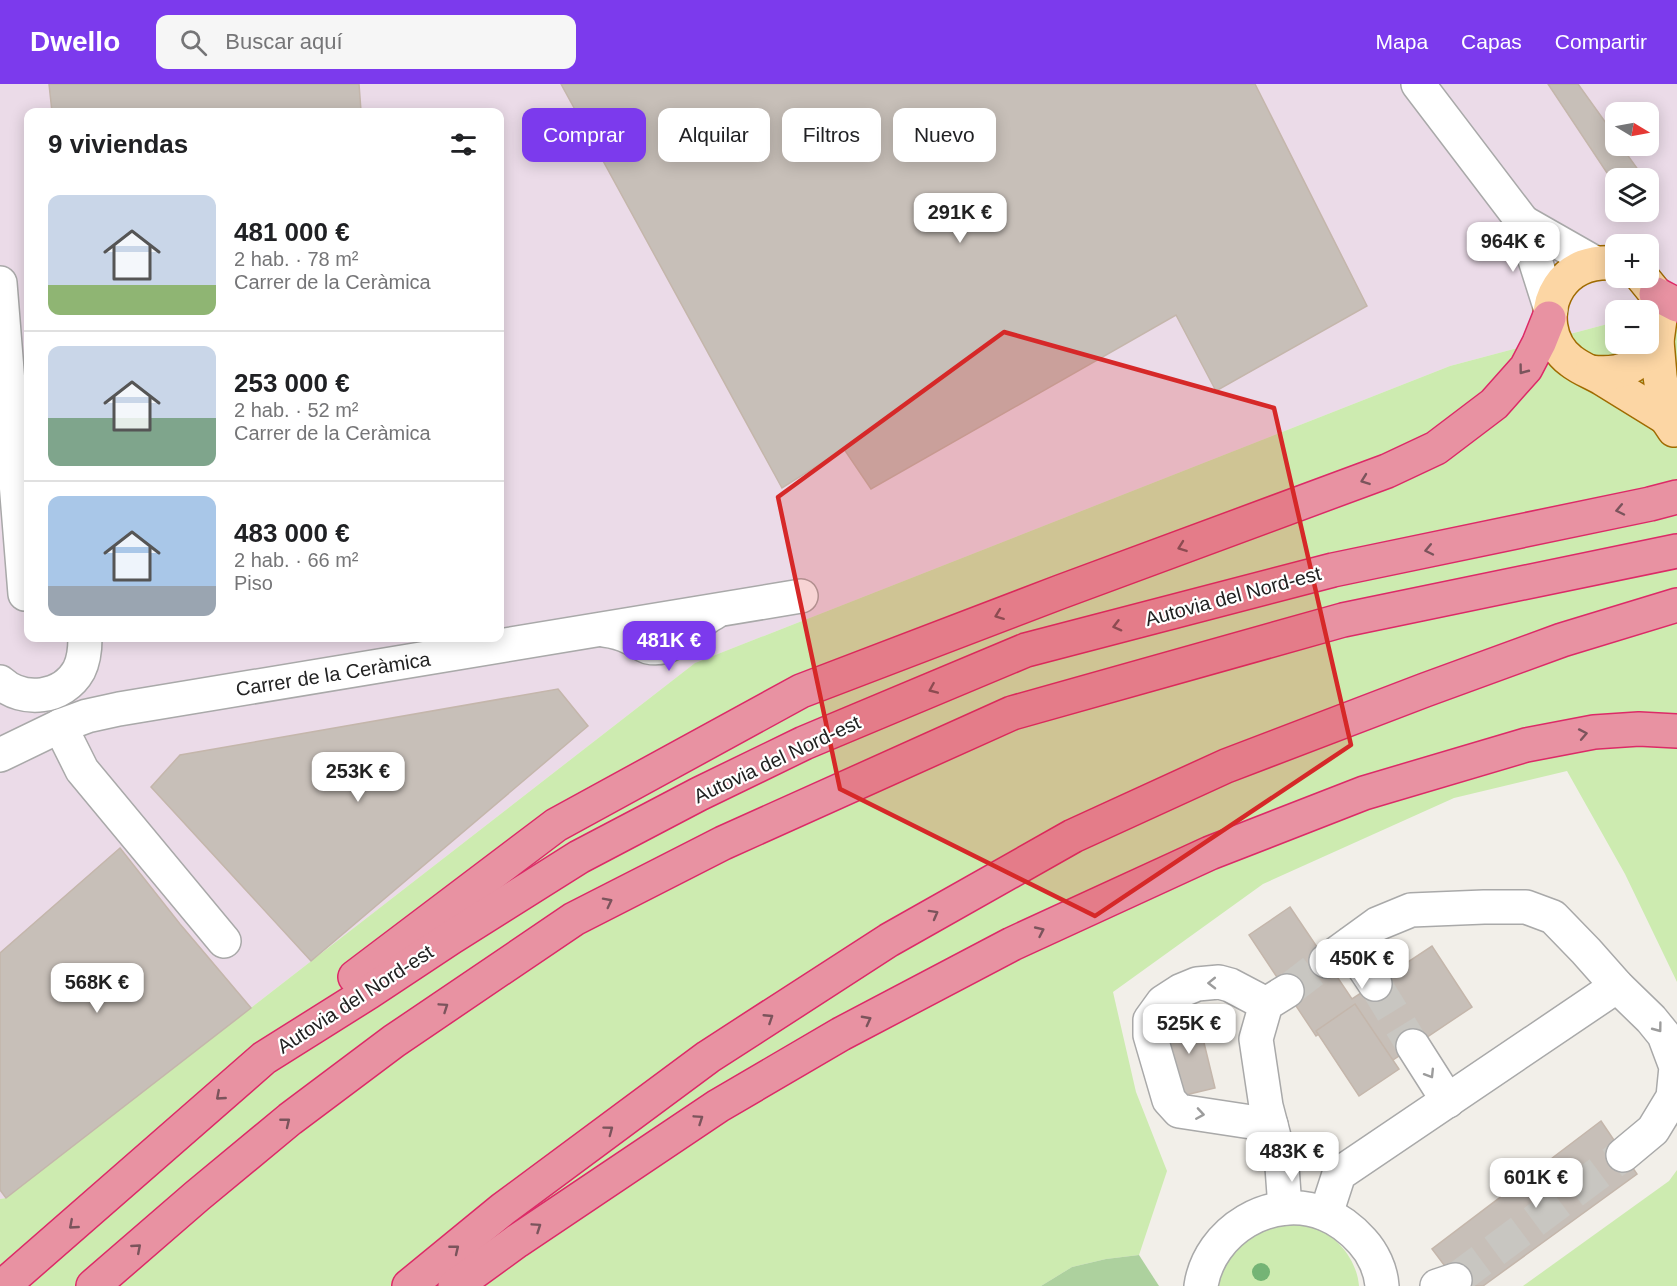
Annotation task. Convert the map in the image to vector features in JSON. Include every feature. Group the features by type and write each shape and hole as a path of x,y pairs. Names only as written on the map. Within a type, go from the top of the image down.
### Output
{"highway":[{"path":"264,1058 303,1017 556,825 801,691 1387,471 1436,448 1494,404 1526,368 1550,314"},
{"name":"Autovia del Nord-est","path":"3,1286 264,1058 579,857 699,794 804,743 1026,650 1333,570 1677,497"},
{"path":"93,1286 290,1119 394,1041 574,919 723,843 1012,713 1343,620 1677,551"},
{"path":"410,1286 504,1209 708,1057 889,940 1073,836 1259,753 1562,640 1677,605"},
{"path":"455,1286 517,1241 718,1106 841,1034 1012,944 1189,862 1364,793 1526,745 1594,732 1639,729 1677,732"}],"main road":[{"path":"1605,263 1578,269 1559,287 1550,314 1555,342 1570,360 1592,372 1672,426"},
{"path":"1659,292 1659,326"},
{"path":"1592,372 1609,373 1627,369 1648,354"},
{"path":"1658,354 1659,376 1672,426"}],"street":[{"path":"1420,85 1523,222 1550,314"},
{"path":"1523,222 1605,263"},
{"path":"0,283 18,598"},
{"name":"Carrer de la Ceràmica","path":"8,751 60,726 87,716 119,709 801,596"},
{"path":"0,682 17,693 33,696 59,690 70,682 78,671 84,655 85,642"},
{"path":"78,671 119,709"},
{"path":"8,751 33,696"},
{"path":"60,726 82,771 224,941"},
{"path":"1375,984 1338,953 1377,924 1411,910 1526,908 1553,917 1651,1019 1664,1035 1676,1067 1673,1097 1653,1130 1623,1155"},
{"path":"1271,1125 1179,1111 1168,1100 1150,1035 1150,1020 1163,1002 1197,984 1219,982 1276,997 1256,1039 1266,1106 1271,1125 1282,1167 1285,1208"},
{"path":"1326,1214 1339,1174 1617,986"},
{"path":"1413,1046 1448,1101"},
{"path":"1201,1286 1203,1274 1215,1249 1234,1228 1258,1214 1285,1208 1313,1210 1326,1214 1351,1229 1370,1250 1381,1276 1382,1286"}],"highlighted area":[{"path":"1004,332 1274,408 1351,745 1095,916 840,789 778,497"}],"shaded area":[{"path":"0,84 1677,84 1677,306 1659,308 1659,300 1605,300 1605,325 1450,366 695,663 6,1198 0,1199"}],"green space":[{"path":"1677,306 1677,982 1625,874 1567,771 1454,798 1263,884 1113,992 1136,1092 1167,1171 1139,1255 1106,1259 1072,1267 1041,1286 0,1286 0,1199 6,1198 695,663 1450,366 1605,325 1605,354 1659,354 1659,330"},
{"path":"1677,1170 1677,1286 1523,1286 1669,1181"},
{"path":"1290,1222 1314,1227 1338,1243 1345,1250 1354,1267 1359,1286 1219,1286 1220,1275 1230,1253 1267,1226"},
{"path":"1139,1255 1159,1286 1041,1286 1072,1267 1106,1259"}],"building":[{"path":"49,84 359,84 361,108 52,108"},
{"path":"561,84 1255,84 1367,306 1216,391 1176,315 871,489 844,449 782,488 604,162 646,162 646,108 574,108"},
{"path":"1548,84 1578,84 1605,122 1605,156 1628,156 1637,168 1605,168 1605,170"},
{"path":"558,689 588,726 311,961 151,787 180,755"},
{"path":"120,848 251,1008 6,1198 0,1190 0,953"},
{"path":"1290,907 1352,999 1432,946 1472,1007 1387,1064 1352,1011 1316,1036 1249,935"},
{"path":"1355,1004 1399,1069 1359,1096 1316,1031"},
{"path":"1197,1014 1215,1088 1181,1096 1164,1022"},
{"path":"1601,1121 1637,1174 1483,1286 1460,1286 1432,1249"}],"tunnel":[{"path":"1287,991 1326,961"},
{"path":"1375,984 1413,1046"},
{"path":"1455,1280 1623,1155"}]}
